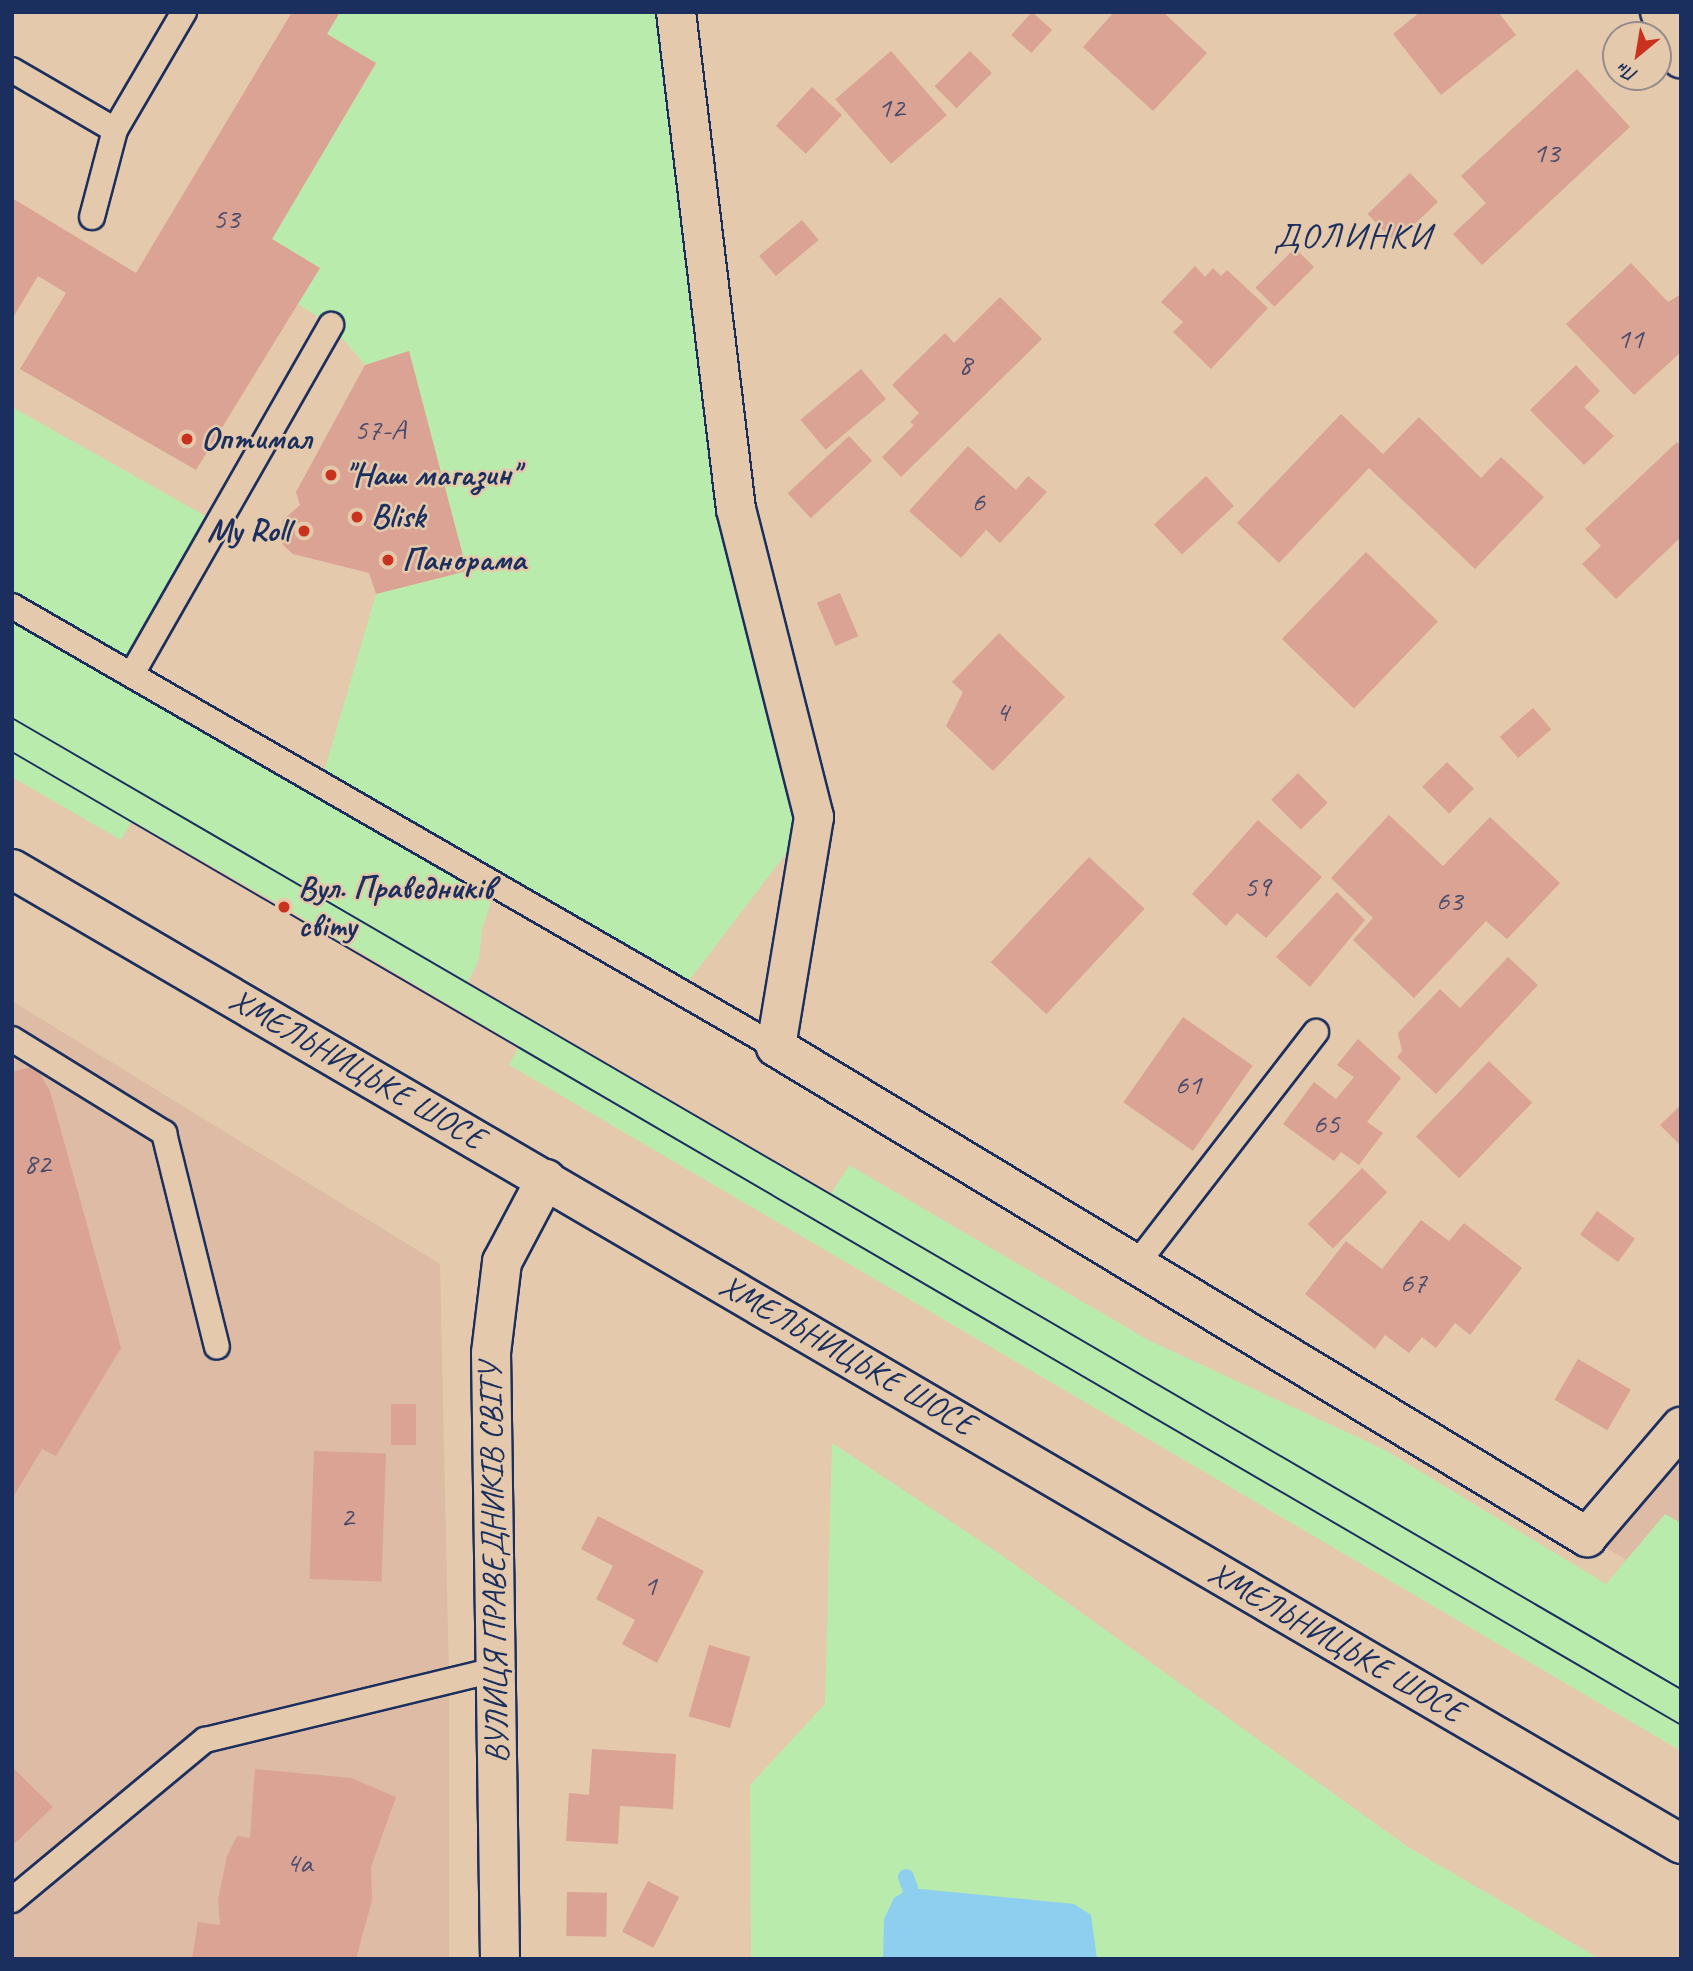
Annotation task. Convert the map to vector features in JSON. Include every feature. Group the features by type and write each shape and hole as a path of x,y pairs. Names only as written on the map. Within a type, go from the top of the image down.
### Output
{"main road":[{"path":"676,12 736,509 814,817 776,1047 1587,1537 1681,1427"},
{"path":"1660,12 1681,58"},
{"name":"ХМЕЛЬНИЦЬКЕ ШОСЕ","path":"12,869 1681,1844"},
{"name":"ВУЛИЦЯ ПРАВЕДНИКІВ СВІТУ","path":"500,1959 491,1353 502,1262 546,1179"}],"lane":[{"path":"92,217 115,130 184,12"},
{"path":"12,70 115,130"},
{"path":"132,674 331,325"},
{"path":"12,606 776,1047"},
{"path":"1135,1266 1316,1032"},
{"path":"12,1038 164,1133 217,1347"},
{"path":"12,1900 205,1740 495,1670"}],"shaded area":[{"path":"12,1001 440,1264 449,1679 449,1959 12,1959"},
{"path":"1681,1427 1681,1591 1587,1537"}],"green space":[{"path":"340,12 676,12 736,509 814,817 681,991 497,884 482,929 479,959 468,983 831,1194 849,1165 1148,1340 1385,1450 1606,1584 1665,1514 1681,1523 1681,1751 509,1065 519,1046 284,907 132,821 121,840 12,777 12,407 218,523 132,674 321,782 376,594 467,571 409,351 365,365 331,325 298,304 320,268 272,239 376,64 327,34"},
{"path":"832,1443 997,1552 1408,1847 1600,1959 751,1959 750,1785 825,1704"}],"water":[{"path":"910,1888 1074,1904 1091,1915 1097,1959 883,1959 884,1919 894,1898"}],"building":[{"path":"292,12 340,12 327,34 376,63 272,239 320,268 196,470 20,369 66,293 38,276 12,319 12,198 136,273"},
{"path":"1032,12 1052,30 1031,53 1011,35"},
{"path":"1114,12 1163,12 1207,53 1153,111 1083,47"},
{"path":"1420,12 1498,12 1516,35 1441,95 1393,34"},
{"path":"891,51 947,115 891,164 835,100"},
{"path":"970,51 992,73 957,108 935,86"},
{"path":"1577,69 1630,127 1482,265 1453,234 1486,203 1461,176"},
{"path":"812,87 842,115 806,154 776,126"},
{"path":"1410,173 1438,202 1395,243 1368,214"},
{"path":"802,220 819,240 776,276 759,256"},
{"path":"1295,248 1314,267 1274,307 1255,288"},
{"path":"1631,263 1668,302 1681,294 1681,352 1634,395 1566,324"},
{"path":"1195,266 1205,277 1213,268 1221,276 1227,270 1268,308 1211,369 1173,332 1183,322 1161,302"},
{"path":"1000,297 1042,339 901,477 882,457 914,425 910,422 919,413 892,385 945,333 954,343"},
{"path":"409,351 467,571 376,594 369,573 293,554 283,545 281,533 283,520 300,505 296,492 365,365"},
{"path":"1576,365 1600,391 1584,407 1614,436 1584,465 1530,410"},
{"path":"861,369 886,399 826,450 800,420"},
{"path":"1341,414 1383,454 1419,417 1481,478 1501,457 1544,497 1475,569 1369,468 1279,563 1237,523"},
{"path":"849,436 872,461 811,518 788,493"},
{"path":"1677,442 1681,446 1681,537 1616,599 1582,564 1601,546 1585,529"},
{"path":"968,446 1016,490 1028,476 1047,492 1000,543 986,530 961,558 909,511"},
{"path":"1206,476 1234,506 1182,554 1154,524"},
{"path":"1366,552 1438,621 1354,709 1282,639"},
{"path":"840,593 858,636 835,646 817,603"},
{"path":"999,633 1065,697 993,771 946,726 963,692 952,682"},
{"path":"1533,708 1551,729 1518,758 1500,737"},
{"path":"1447,762 1474,789 1449,814 1422,787"},
{"path":"1298,773 1328,803 1301,830 1271,800"},
{"path":"1389,815 1443,866 1490,817 1560,883 1507,939 1486,921 1414,998 1353,940 1373,918 1331,878"},
{"path":"1258,820 1322,877 1266,938 1237,913 1226,926 1192,894"},
{"path":"1089,857 1145,909 1046,1014 991,962"},
{"path":"1337,892 1365,920 1310,987 1276,957"},
{"path":"1508,957 1538,985 1436,1094 1397,1057 1402,1051 1398,1033 1440,989 1460,1008"},
{"path":"1183,1017 1253,1066 1193,1151 1123,1102"},
{"path":"1358,1039 1401,1078 1367,1122 1383,1133 1359,1165 1341,1152 1334,1161 1283,1124 1314,1082 1336,1099 1354,1077 1337,1065"},
{"path":"1489,1061 1532,1103 1459,1178 1416,1137"},
{"path":"35,1066 50,1091 121,1348 56,1456 42,1449 12,1499 12,1072"},
{"path":"1681,1105 1681,1146 1660,1125"},
{"path":"1362,1168 1387,1192 1333,1248 1308,1224"},
{"path":"1597,1211 1635,1239 1618,1262 1580,1234"},
{"path":"1421,1220 1449,1241 1464,1223 1522,1268 1470,1335 1455,1323 1436,1348 1422,1337 1409,1353 1385,1335 1375,1349 1305,1294 1346,1241 1382,1269"},
{"path":"1578,1359 1631,1390 1607,1430 1554,1400"},
{"path":"391,1404 416,1404 416,1445 391,1445"},
{"path":"314,1451 386,1454 381,1581 310,1579"},
{"path":"598,1516 704,1571 657,1663 622,1644 635,1620 596,1599 613,1566 581,1549"},
{"path":"709,1645 750,1657 730,1728 689,1716"},
{"path":"592,1749 676,1754 673,1809 620,1806 618,1844 566,1841 569,1793 589,1795"},
{"path":"12,1767 53,1807 12,1846"},
{"path":"255,1769 351,1778 396,1797 371,1867 372,1900 356,1959 192,1959 198,1922 220,1925 218,1900 227,1856 237,1836 250,1838"},
{"path":"648,1881 679,1897 653,1948 622,1932"},
{"path":"567,1892 607,1893 606,1937 566,1936"}],"waterway":[{"path":"906,1877 910,1888"}],"tram line":[{"path":"12,718 1681,1689"},
{"path":"12,752 1681,1725"}],"place":[{"name":"Оптимал","path":"187,439"},
{"name":"\"Наш магазин\"","path":"331,475"},
{"name":"Blisk","path":"357,517"},
{"name":"My Roll","path":"304,531"},
{"name":"Панорама","path":"388,560"},
{"name":"Вул. Праведників світу","path":"284,907"}],"district":[{"name":"ДОЛИНКИ","path":"1353,236"}]}
